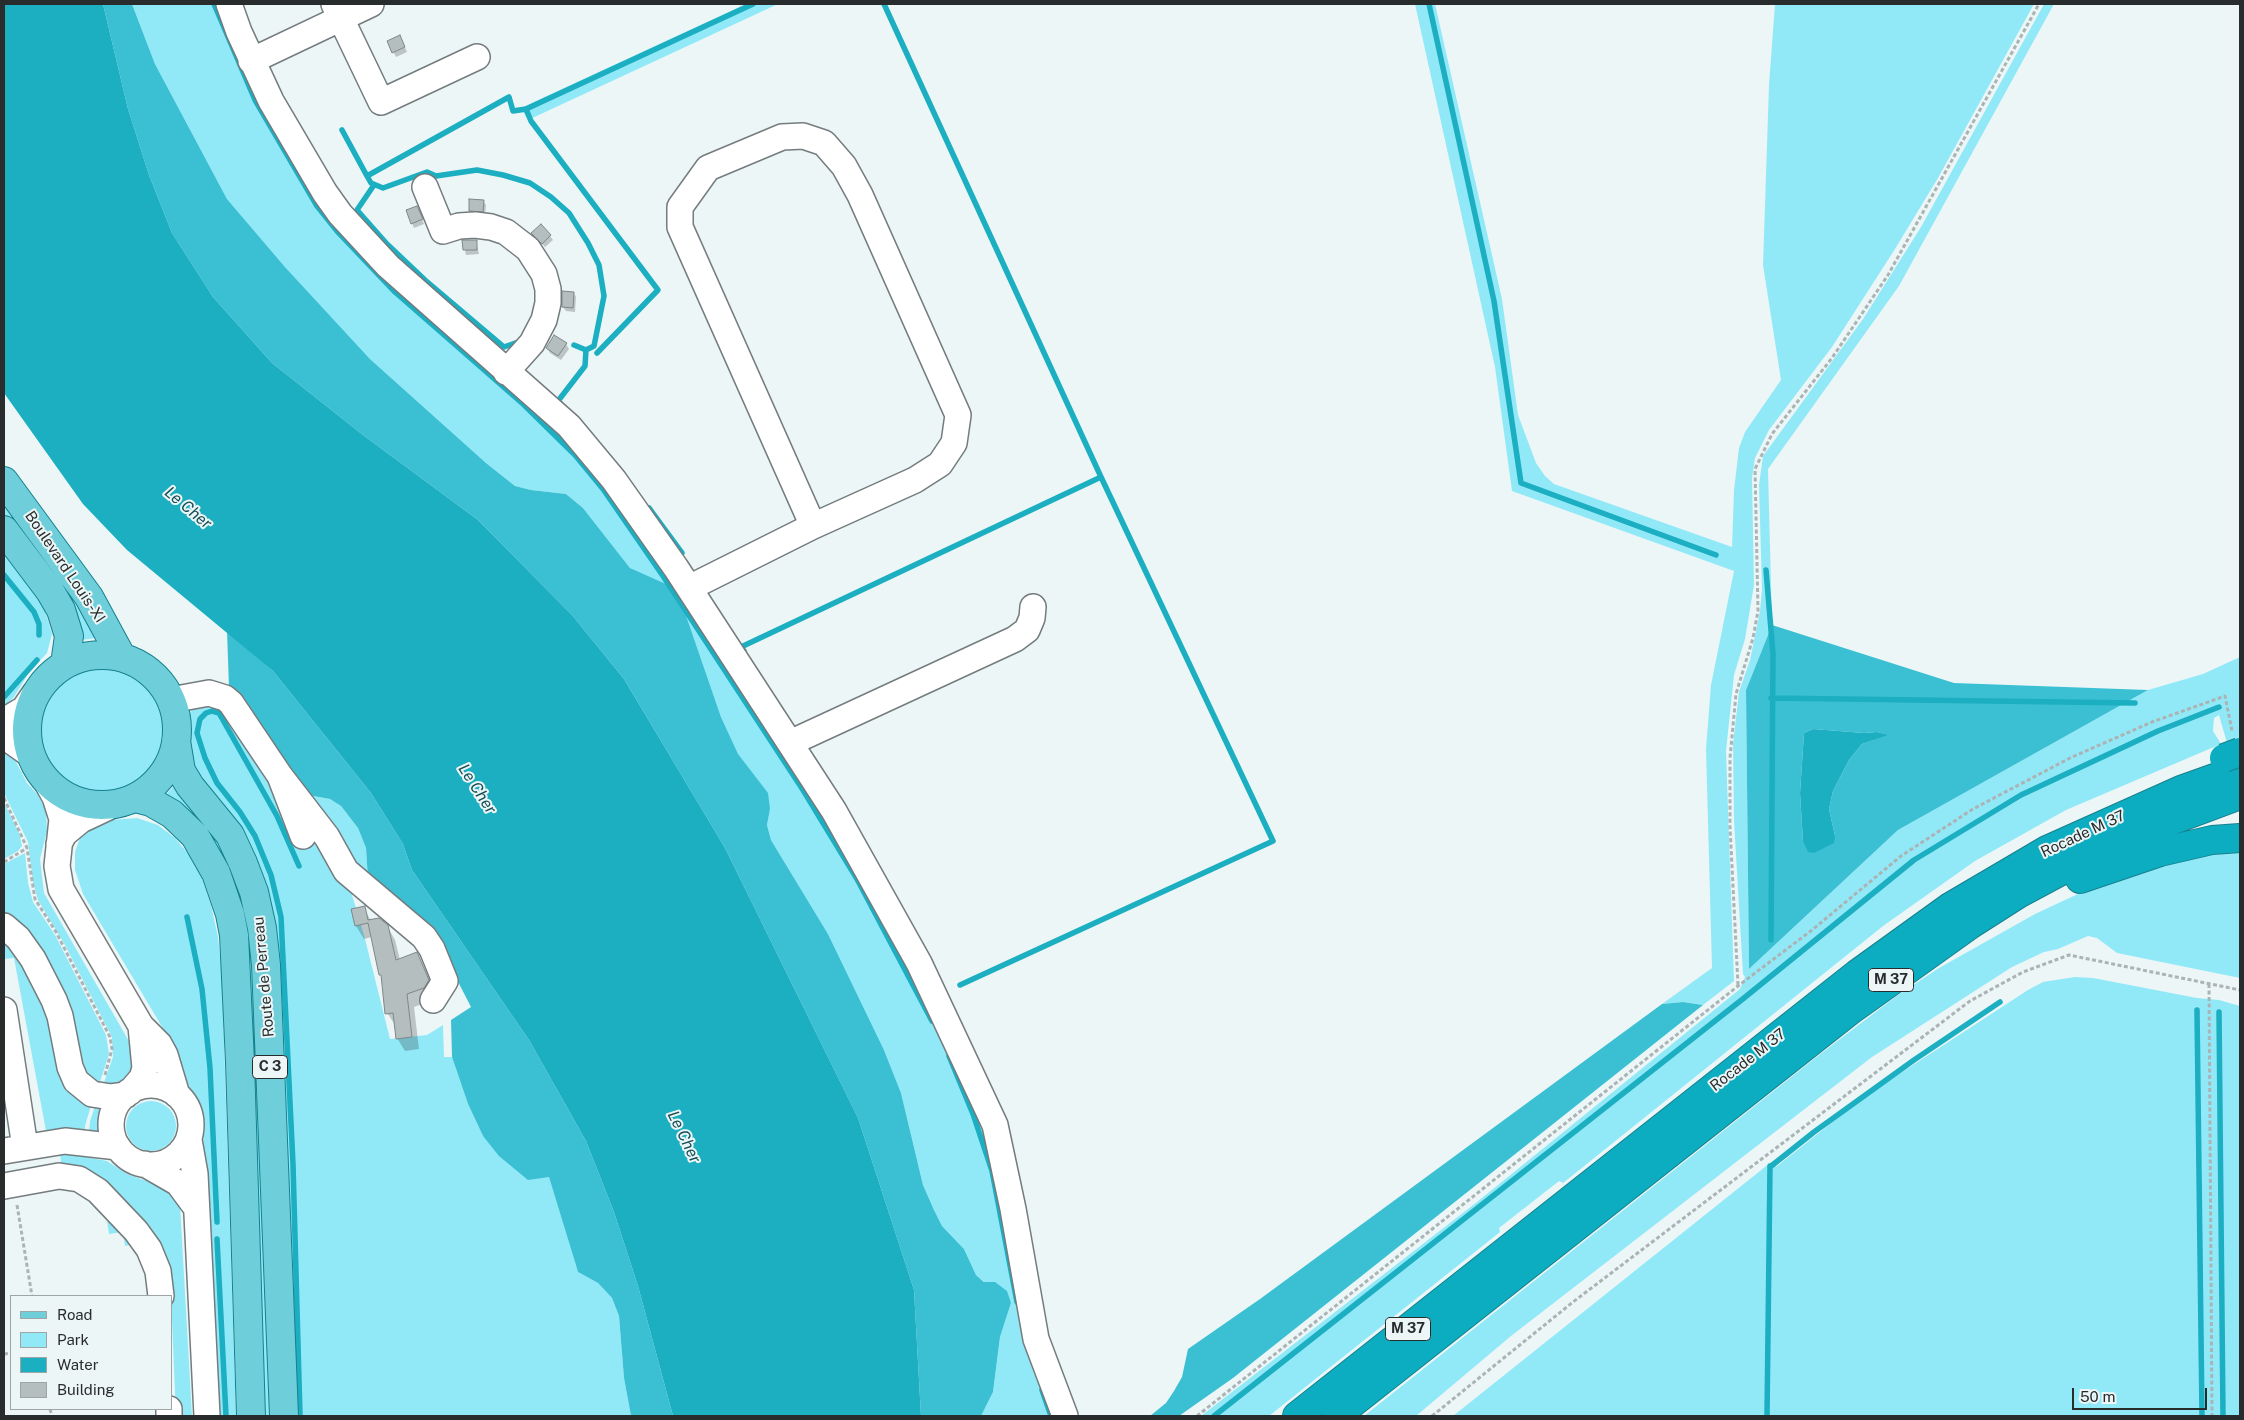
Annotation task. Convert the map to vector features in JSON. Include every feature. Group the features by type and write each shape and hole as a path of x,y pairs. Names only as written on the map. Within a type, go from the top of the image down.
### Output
{"highway":[{"name":"Rocade M 37","path":"1336,1416 1526,1251 1857,974 1950,907 2046,850 2181,790 2234,774"},
{"name":"Rocade M 37","path":"1577,1210 1955,935 2018,894 2089,856 2142,832 2234,774"},
{"path":"2018,894 2065,885 2130,860 2167,850 2212,840 2240,838"},
{"name":"Rocade M 37","path":"1297,1416 1526,1251"}],"main road":[{"name":"Boulevard Louis-XI","path":"4,481 89,597 121,656"},
{"name":"Boulevard Louis-XI","path":"4,530 50,591 61,610 69,636 65,664"},
{"path":"92,654 121,656 137,663 163,685 171,700 177,720 176,741 167,768 148,790 125,801 96,805 78,801 46,781 31,755 27,724 29,708 36,693 48,676 65,664 92,654"},
{"name":"Route de Perreau","path":"176,741 181,771 190,786 230,836 243,863 254,892 262,928 266,975 284,1416"},
{"name":"Route de Perreau","path":"125,801 151,802 172,814 195,836 216,873 232,928 240,1062 251,1416"}],"street":[{"path":"229,4 252,61 293,140 340,214 388,266 569,426 614,480 689,588 834,811 919,963 994,1125 1013,1208 1036,1338 1065,1416"},
{"path":"252,61 338,11 371,4"},
{"path":"338,11 381,102 477,57"},
{"path":"689,588 812,526 914,480 940,464 954,443 958,415 864,203 844,166 824,143 804,136 782,137 708,168 680,207 680,227 812,526"},
{"path":"425,187 443,231 460,226 474,225 491,227 506,232 528,249 544,274 548,303 544,320 532,343 506,372"},
{"path":"790,743 1015,639 1027,630 1032,618 1033,607"},
{"path":"4,721 24,709 36,693"},
{"path":"171,700 205,694 225,698 237,711 280,776 327,837 346,871 424,937 432,948 445,981 433,1000"},
{"path":"4,736 31,755"},
{"path":"280,776 303,836"},
{"path":"46,781 59,807 62,828 59,844 58,878 65,897 141,1026 159,1044 165,1055 177,1094 190,1115 191,1127 188,1140 176,1157 156,1165 145,1164"},
{"path":"59,844 71,827 81,820 125,801"},
{"path":"4,926 18,938 33,958 54,1000 60,1016 73,1075 85,1090 97,1095 111,1097 149,1085 168,1089 177,1094"},
{"path":"4,1010 15,1149 65,1141 118,1147"},
{"path":"141,1026 145,1049 145,1068 142,1078 116,1108 112,1123 118,1147 130,1158 145,1164 178,1183 195,1206"},
{"path":"188,1140 194,1160 207,1416"},
{"path":"8,1185 59,1176 79,1180 98,1191 136,1231 149,1248 158,1271 161,1295"}],"path":[{"path":"1738,986 1730,827 1730,758 1736,694 1753,638 1758,612 1755,469 1772,434 1832,358 1888,275 2039,4"},
{"path":"1197,1416 1738,986 1812,930 1901,856 1973,809 2070,758 2152,722 2225,696"},
{"path":"4,798 27,848 35,898 56,932 110,1037 112,1049 110,1062 97,1095"},
{"path":"4,862 27,848"},
{"path":"1432,1416 1573,1302 1954,1013 1970,1001 2015,976 2069,955 2240,990"},
{"path":"2209,984 2212,1416"},
{"path":"8,1185 32,1295"}],"green space":[{"path":"132,4 221,4 326,204 561,428 715,636 890,925 985,1129 1056,1416 981,1416 993,1392 1000,1337 1011,1303 976,1275 964,1249 942,1226 934,1210 923,1185 901,1093 884,1050 828,934 771,840 767,825 770,809 752,774 738,755 721,717 680,598 630,568 583,508 566,494 515,486 486,463 370,359 285,267 227,199 155,64"},
{"path":"746,4 778,4 528,120 521,108"},
{"path":"1415,4 1435,4 1502,299 1518,415 1536,463 1545,476 1554,484 1732,547 1734,490 1739,448 1745,432 1781,380 1763,265 1769,85 1775,4 2034,4 1938,178 1895,249 1832,347 1769,430 1755,458 1752,478 1754,585 1745,639 1734,675 1726,751 1734,981 1703,1005 1683,1002 1662,1004 1712,968 1706,749 1711,685 1734,571 1512,491 1495,367"},
{"path":"2044,4 2054,4 1899,286 1768,469 1772,625 1746,690 1749,969 1898,830 2148,690 2203,674 2240,657 2240,738 2227,743 2219,715 2214,718 2213,731 2221,744 2066,810 1975,861 1883,926 1563,1183 1559,1181 1499,1228 1500,1232 1269,1416 1201,1416 1477,1202 1740,989 1745,977 1743,974 1734,821 1733,744 1739,692 1750,660 1760,611 1762,589 1759,485 1763,456 1863,319 1921,227"},
{"path":"4,501 75,594 96,638 82,640 38,560 4,515"},
{"path":"4,552 44,607 52,634 47,653 28,674 14,697 4,707"},
{"path":"103,666 127,671 148,685 162,706 167,730 162,754 148,775 127,789 103,794 79,789 58,775 44,754 39,730 44,706 58,685 79,671"},
{"path":"211,705 225,710 306,830 346,875 364,935 390,1039 427,1035 443,1025 444,1057 452,1057 468,1104 483,1136 549,1176 578,1272 598,1283 612,1298 619,1316 624,1378 631,1416 294,1416 240,827 224,805 201,782 192,767 187,746 188,720 192,709"},
{"path":"4,748 14,758 27,783 38,795 46,810 47,831 40,859 44,893 134,1050 136,1059 128,1085 102,1088 113,1057 112,1037 65,945 38,900 33,882 28,842 4,793"},
{"path":"174,786 230,857 252,934 271,1416 261,1416 243,947 164,796"},
{"path":"308,795 330,799 341,806 358,828 366,848 368,879 355,867"},
{"path":"4,802 19,833 22,846 18,851 4,859"},
{"path":"137,818 158,825 175,838 190,856 201,875 211,905 218,937 222,977 236,1416 219,1416 203,1143 205,1126 201,1105 191,1091 171,1042 83,894 75,870 75,852 80,838 93,826 111,820"},
{"path":"2240,852 2240,978 2117,953 2097,938 2088,936 2058,949 2044,952 2012,967 1872,1057 1511,1336 1416,1416 1364,1416 1819,1055 1898,995 1939,968 2035,914 2095,886 2198,853"},
{"path":"25,853 28,883 33,902 55,935 106,1035 109,1054 98,1088 89,1084 4,918 4,864"},
{"path":"4,936 16,951 92,1102 85,1132 34,1138 31,1133 46,1131 14,958 4,959"},
{"path":"2075,977 2093,978 2197,998 2219,1000 2240,1006 2240,1416 1453,1416 1770,1163 1775,1160 1776,1167 1864,1097 2028,990 2043,982"},
{"path":"146,1101 156,1101 169,1108 176,1121 176,1131 169,1144 156,1151 146,1151 137,1147 130,1140 126,1131 126,1121 130,1112 137,1105"},
{"path":"96,1103 109,1105 101,1132 89,1133 90,1121"},
{"path":"70,1154 107,1161 127,1174 166,1188 180,1205 192,1416 176,1416 172,1295 168,1267 62,1167 60,1155"},
{"path":"107,1220 112,1220 123,1232 109,1234"},
{"path":"123,1232 134,1244 125,1246"}],"shaded area":[{"path":"103,4 132,4 155,64 227,199 285,267 370,359 486,463 515,486 566,494 583,508 630,568 668,585 680,598 721,717 738,754 768,793 770,809 767,825 771,840 828,934 884,1050 901,1093 923,1185 934,1210 942,1226 964,1249 976,1275 984,1282 995,1282 1007,1291 1011,1303 1000,1337 993,1392 981,1416 921,1416 914,1290 858,1118 725,848 624,679 572,615 478,520 363,435 272,363 213,297 172,233 149,175 128,109"},
{"path":"1772,625 1954,683 2148,690 1898,830 1749,969 1746,690","holes":["1813,729 1864,733 1877,732 1888,735 1862,744 1849,760 1833,791 1829,809 1835,836 1803,841 1800,793 1804,733"]},
{"path":"227,631 273,671 371,793 403,844 412,870 529,1040 586,1141 614,1212 638,1286 673,1416 631,1416 624,1378 619,1316 612,1298 598,1283 578,1272 549,1177 528,1180 499,1156 483,1136 468,1104 452,1057 451,1020 471,1007 451,968 368,879 366,848 358,828 341,806 330,799 308,795 229,688"},
{"path":"1683,1002 1703,1005 1233,1378 1179,1416 1150,1416 1166,1403 1182,1377 1188,1349 1260,1299 1662,1004"}],"water":[{"name":"Le Cher","path":"4,4 103,4 128,109 149,175 172,233 213,297 272,363 363,435 478,520 572,615 624,679 725,848 858,1118 914,1290 921,1416 673,1416 638,1286 614,1212 586,1141 529,1040 412,870 403,844 371,793 273,671 127,550 83,504 4,393"},
{"path":"1813,729 1864,733 1877,732 1889,735 1862,744 1849,760 1833,791 1829,809 1835,836 1834,843 1814,853 1808,852 1803,841 1800,793 1804,733"}],"building":[{"path":"400,35 405,47 392,53 387,41"},
{"path":"469,199 484,200 483,212 469,211"},
{"path":"417,206 423,219 411,224 406,210"},
{"path":"541,224 551,235 542,244 531,233"},
{"path":"462,240 477,240 477,250 463,250"},
{"path":"562,291 574,292 573,308 562,307"},
{"path":"554,335 567,343 558,356 546,348"},
{"path":"365,906 368,920 379,918 388,925 396,960 417,952 429,980 424,988 407,994 412,1037 396,1039 393,1013 385,1014 381,975 379,975 368,923 355,926 351,909"}],"waterway":[{"path":"214,4 255,100 317,206 337,231 395,292 523,404 575,455 603,489 663,576 803,790 857,879 932,1021"},
{"path":"574,345 586,350 594,346 604,296 599,265 588,243 569,213 551,197 530,183 477,170 436,176 427,172 383,188 371,183 367,176 509,97 513,111 526,109 753,4"},
{"path":"884,4 1101,477 1273,841 960,985"},
{"path":"1429,4 1494,301 1521,483 1716,555"},
{"path":"526,109 531,121 658,290 597,353"},
{"path":"342,130 367,176"},
{"path":"374,185 357,210 387,244 425,280 504,347 521,341"},
{"path":"561,404 558,401 585,366 586,350"},
{"path":"744,651 741,647 1101,477"},
{"path":"649,508 682,553"},
{"path":"1766,570 1773,654 1771,940"},
{"path":"4,575 34,612 39,624 39,635"},
{"path":"4,697 37,660"},
{"path":"1771,698 2135,703"},
{"path":"1214,1416 1744,998 1914,860 2021,795 2158,731 2219,707"},
{"path":"299,866 277,816 219,713 212,711 206,713 200,719 197,733 205,758 217,783 240,812 255,836 271,875 281,917 293,1164 300,1416"},
{"path":"187,917 202,989 210,1068 217,1222"},
{"path":"1770,1167 1814,1132 1914,1060 2000,1002"},
{"path":"2197,1010 2202,1416"},
{"path":"2219,1012 2223,1416"},
{"path":"949,1056 973,1114 992,1171 1017,1302"},
{"path":"1767,1416 1770,1166"},
{"path":"217,1239 226,1416"},
{"path":"1042,1390 1051,1416"}]}
